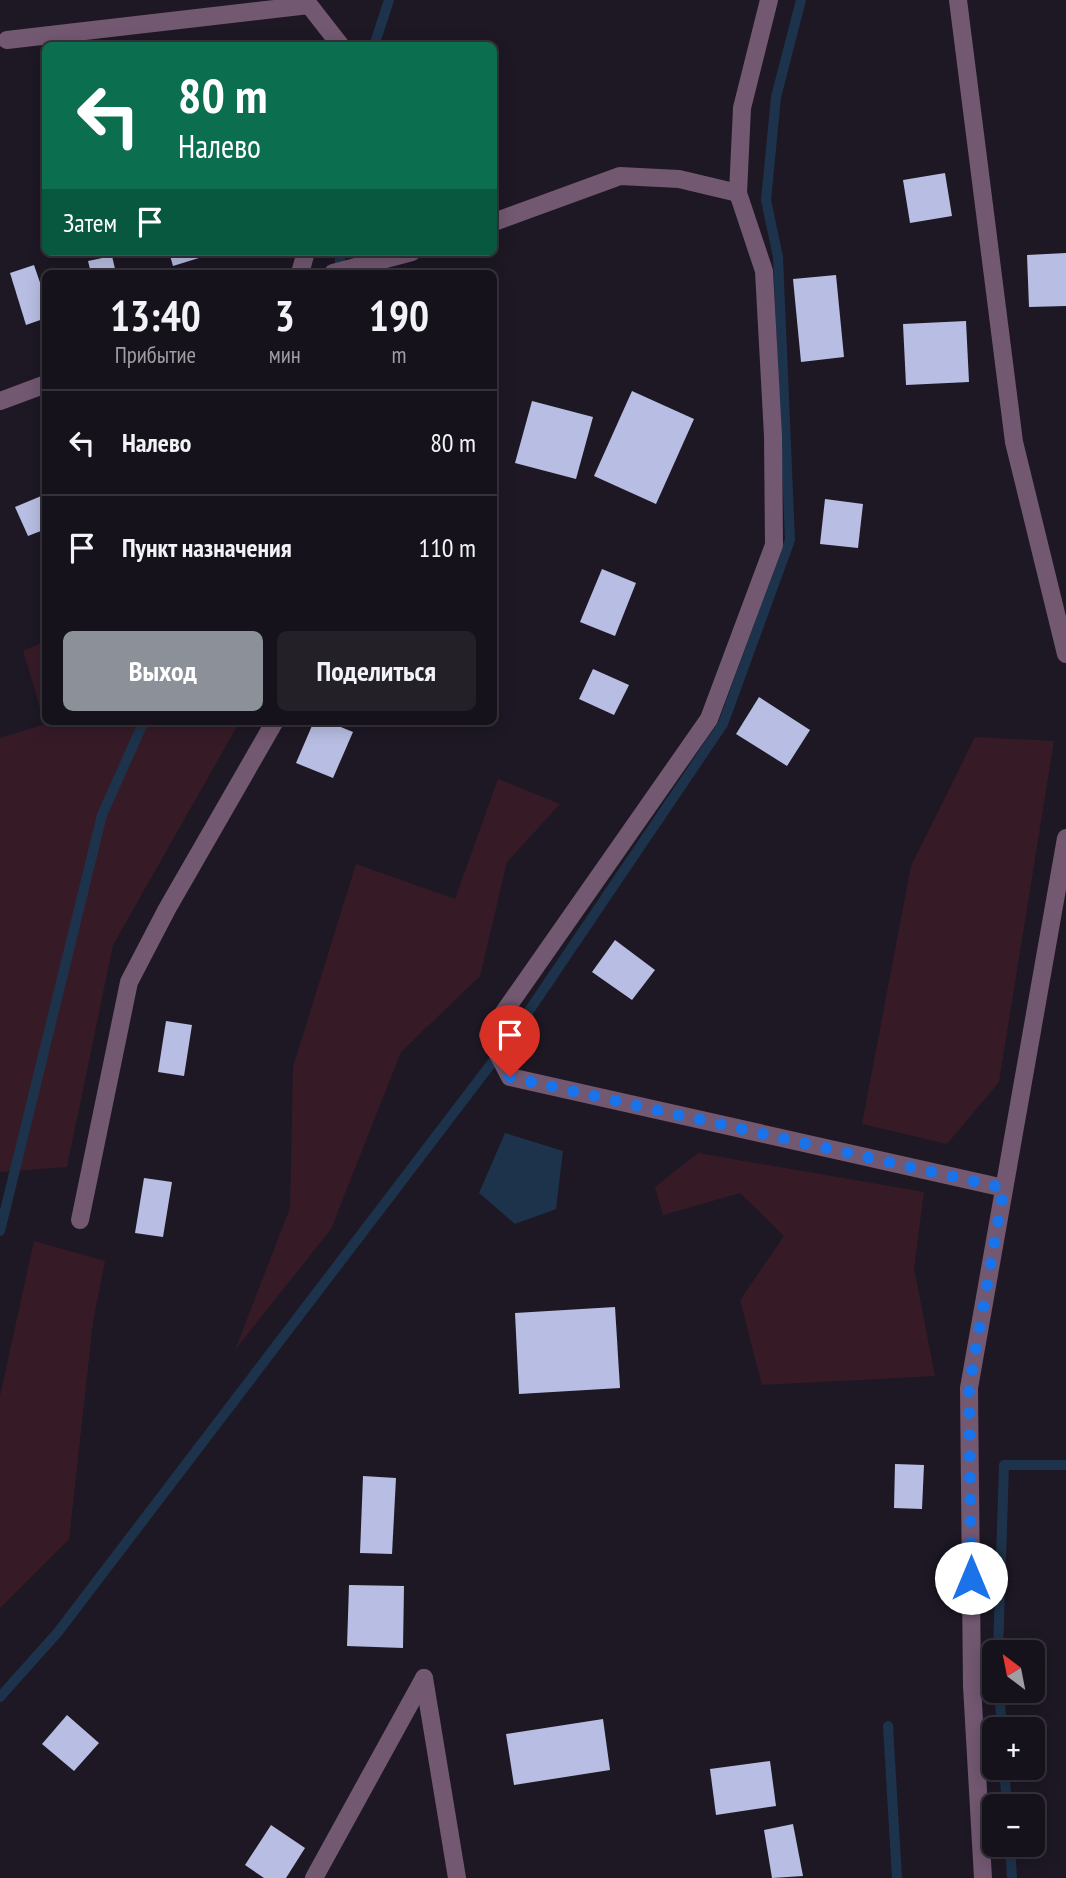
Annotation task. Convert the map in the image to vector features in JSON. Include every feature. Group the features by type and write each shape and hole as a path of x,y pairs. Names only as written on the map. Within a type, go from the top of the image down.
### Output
{"street":[{"path":"769,0 742,108 738,192 764,271 773,436 774,545 709,719 488,1035 510,1077 1004,1188"},
{"path":"958,0 1014,442 1066,654"},
{"path":"7,40 309,5 338,42"},
{"path":"497,221 621,176 679,179 738,192"},
{"path":"362,270 390,267 406,256"},
{"path":"0,401 42,385"},
{"path":"80,1220 129,982 167,909 273,725"},
{"path":"984,1878 972,1686 969,1388 1066,838"},
{"path":"314,1878 424,1678 457,1878"}],"shaded area":[{"path":"42,642 42,714 23,651"},
{"path":"42,725 238,725 113,945 67,1167 0,1172 0,738"},
{"path":"975,737 1054,741 999,1082 947,1144 862,1124 911,866"},
{"path":"498,779 560,804 507,862 480,976 401,1052 331,1229 235,1350 290,1208 293,1067 356,864 455,899"},
{"path":"698,1153 924,1192 914,1268 935,1376 762,1385 740,1300 784,1236 740,1193 663,1215 655,1187"},
{"path":"34,1241 105,1261 93,1322 69,1539 0,1608 0,1396"}],"water":[{"path":"505,1133 563,1151 556,1209 515,1224 479,1193"}],"building":[{"path":"945,173 952,216 910,223 903,180"},
{"path":"1066,253 1066,306 1029,307 1027,255"},
{"path":"112,256 115,270 90,270 88,261"},
{"path":"170,256 205,256 173,266"},
{"path":"34,265 42,288 42,319 26,325 10,273"},
{"path":"836,275 844,357 801,362 793,279"},
{"path":"966,321 969,382 906,385 903,324"},
{"path":"632,391 694,419 656,504 594,476"},
{"path":"532,401 593,417 576,479 515,463"},
{"path":"42,496 42,531 28,536 15,507"},
{"path":"825,499 863,504 858,548 820,544"},
{"path":"602,569 636,583 615,636 580,622"},
{"path":"593,669 629,685 614,715 579,699"},
{"path":"759,697 810,730 787,766 736,734"},
{"path":"312,725 336,725 353,732 333,778 296,763"},
{"path":"615,940 655,970 632,1000 592,972"},
{"path":"166,1021 192,1025 184,1076 158,1072"},
{"path":"144,1178 172,1182 163,1237 135,1233"},
{"path":"615,1307 620,1388 519,1394 515,1313"},
{"path":"895,1464 924,1465 922,1509 894,1508"},
{"path":"363,1476 396,1478 392,1554 360,1553"},
{"path":"349,1585 404,1586 403,1648 347,1646"},
{"path":"67,1715 99,1743 74,1771 42,1744"},
{"path":"603,1719 610,1770 514,1785 506,1734"},
{"path":"770,1761 776,1806 716,1815 710,1769"},
{"path":"793,1824 803,1876 772,1878 764,1830"},
{"path":"271,1825 305,1848 286,1878 264,1878 245,1865"}],"waterway":[{"path":"375,42 389,0"},
{"path":"0,1697 58,1632 510,1039 723,724 790,540 778,257 766,200 776,97 801,0"},
{"path":"340,256 340,270"},
{"path":"0,1231 102,815 142,725"},
{"path":"998,1640 1004,1465 1066,1465"},
{"path":"1000,1703 1001,1717"},
{"path":"888,1726 897,1878"},
{"path":"1005,1780 1006,1794"},
{"path":"1011,1857 1012,1878"}],"route":[{"path":"510,1077 1004,1188 969,1388 971,1578"}]}
